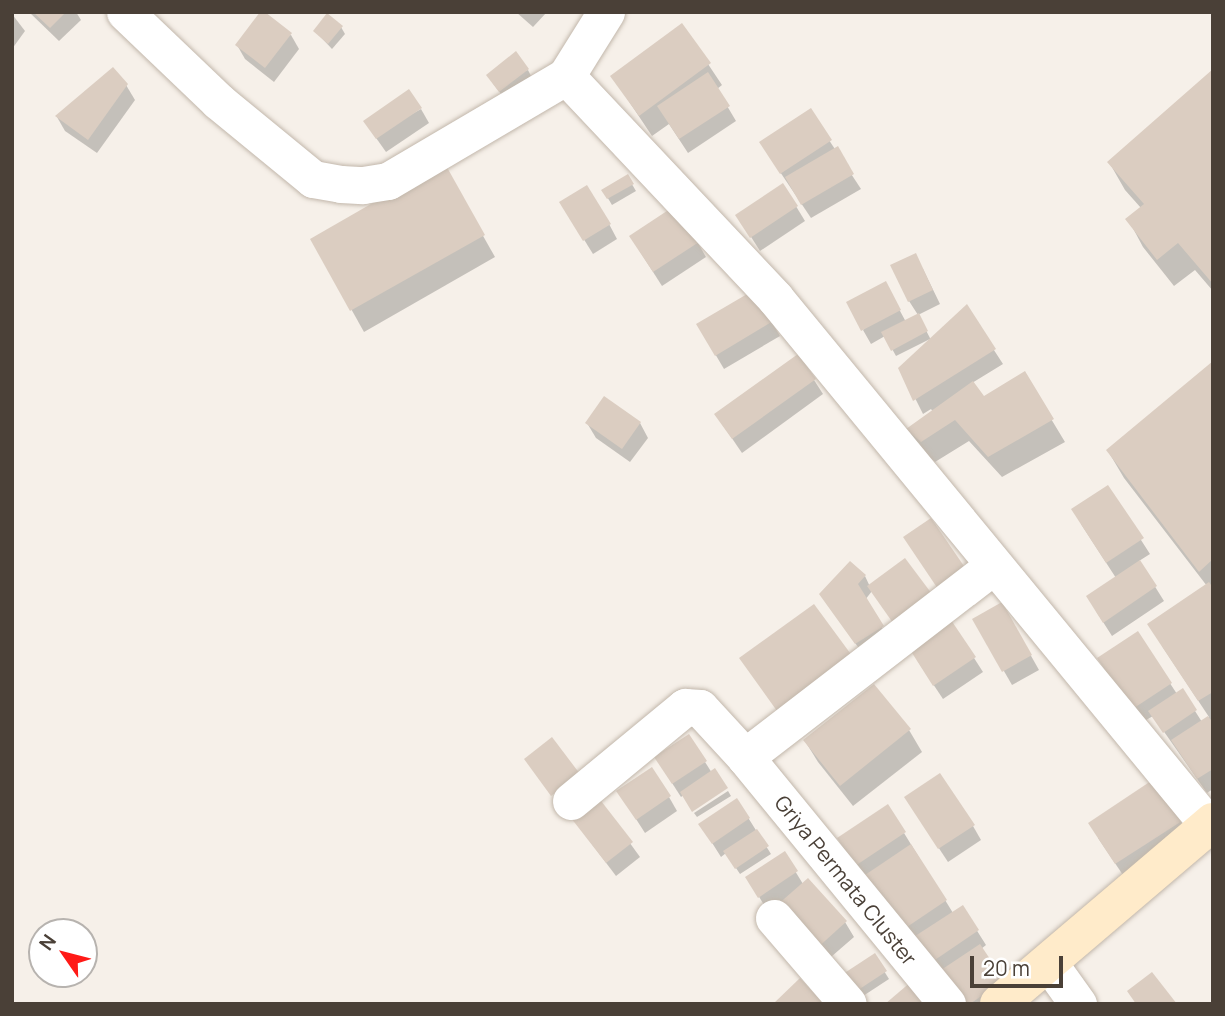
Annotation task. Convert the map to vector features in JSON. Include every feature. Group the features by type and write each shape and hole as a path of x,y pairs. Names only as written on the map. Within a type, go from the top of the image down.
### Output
{"main road":[{"path":"999,1004 1211,824"}],"street":[{"path":"125,12 218,101 313,179 363,185 388,181 566,76 606,12"},
{"path":"566,76 775,298 993,566 1211,824"},
{"path":"745,757 993,566"},
{"name":"Griya Permata Cluster","path":"571,801 685,707 693,706 706,712 947,1004"},
{"path":"774,918 848,1004"},
{"path":"1048,962 1078,1004"}],"building":[{"path":"33,12 66,12 50,28"},
{"path":"260,12 265,12 292,33 265,68 235,45"},
{"path":"327,13 343,26 328,44 313,31"},
{"path":"682,23 711,63 639,116 610,76"},
{"path":"516,51 529,69 499,92 486,75"},
{"path":"113,67 128,84 88,140 55,116"},
{"path":"1213,69 1213,284 1178,243 1157,260 1125,219 1144,204 1107,162"},
{"path":"708,72 730,106 679,139 657,106"},
{"path":"409,89 422,108 376,139 363,121"},
{"path":"811,108 832,140 780,174 759,142"},
{"path":"838,146 854,174 801,205 785,177"},
{"path":"444,162 485,235 350,311 310,239"},
{"path":"628,174 634,184 607,199 601,190"},
{"path":"783,183 798,206 750,238 735,215"},
{"path":"587,185 611,224 583,241 559,202"},
{"path":"676,205 699,242 653,272 629,236"},
{"path":"916,253 933,290 908,302 890,265"},
{"path":"886,281 901,310 861,331 846,302"},
{"path":"754,290 773,321 715,356 696,324"},
{"path":"967,304 996,349 913,401 898,368"},
{"path":"919,313 928,331 891,351 881,332"},
{"path":"798,354 816,379 732,439 714,414"},
{"path":"1213,361 1213,559 1199,572 1106,450"},
{"path":"1025,371 1054,419 988,457 955,420 921,442 906,429 973,381 984,396"},
{"path":"604,396 641,422 622,449 585,423"},
{"path":"1108,485 1144,538 1106,563 1071,509"},
{"path":"931,518 966,569 938,589 903,537"},
{"path":"905,558 932,594 893,623 867,586"},
{"path":"1140,560 1157,586 1103,623 1086,596"},
{"path":"850,561 866,575 858,584 884,626 855,644 819,594"},
{"path":"1209,582 1213,588 1213,692 1198,701 1147,624"},
{"path":"1002,602 1032,655 1002,672 972,619"},
{"path":"814,604 853,657 777,711 739,658"},
{"path":"949,617 976,657 933,686 907,645"},
{"path":"1138,631 1172,683 1131,710 1097,658"},
{"path":"874,684 911,729 840,786 803,740"},
{"path":"1183,688 1197,710 1163,733 1148,711"},
{"path":"1208,716 1213,723 1213,769 1197,779 1171,740"},
{"path":"689,734 707,761 672,784 654,757"},
{"path":"552,737 580,774 551,796 524,759"},
{"path":"652,767 671,796 636,820 616,791"},
{"path":"715,768 728,788 692,812 680,792"},
{"path":"940,773 975,825 938,849 904,797"},
{"path":"1154,779 1182,821 1115,864 1088,823"},
{"path":"598,797 633,842 606,863 571,818"},
{"path":"737,798 750,818 712,844 698,824"},
{"path":"888,804 906,832 855,866 837,838"},
{"path":"757,829 769,846 735,869 723,851"},
{"path":"911,844 947,900 901,931 865,875"},
{"path":"785,851 798,871 758,898 745,877"},
{"path":"808,878 847,921 815,950 776,906"},
{"path":"963,905 979,930 926,966 909,940"},
{"path":"980,944 1004,980 970,1004 963,1004 941,970"},
{"path":"875,953 887,971 855,992 843,974"},
{"path":"1152,972 1177,1004 1136,1004 1127,991"},
{"path":"800,978 824,1004 773,1004"},
{"path":"912,981 931,1004 885,1004"}]}
